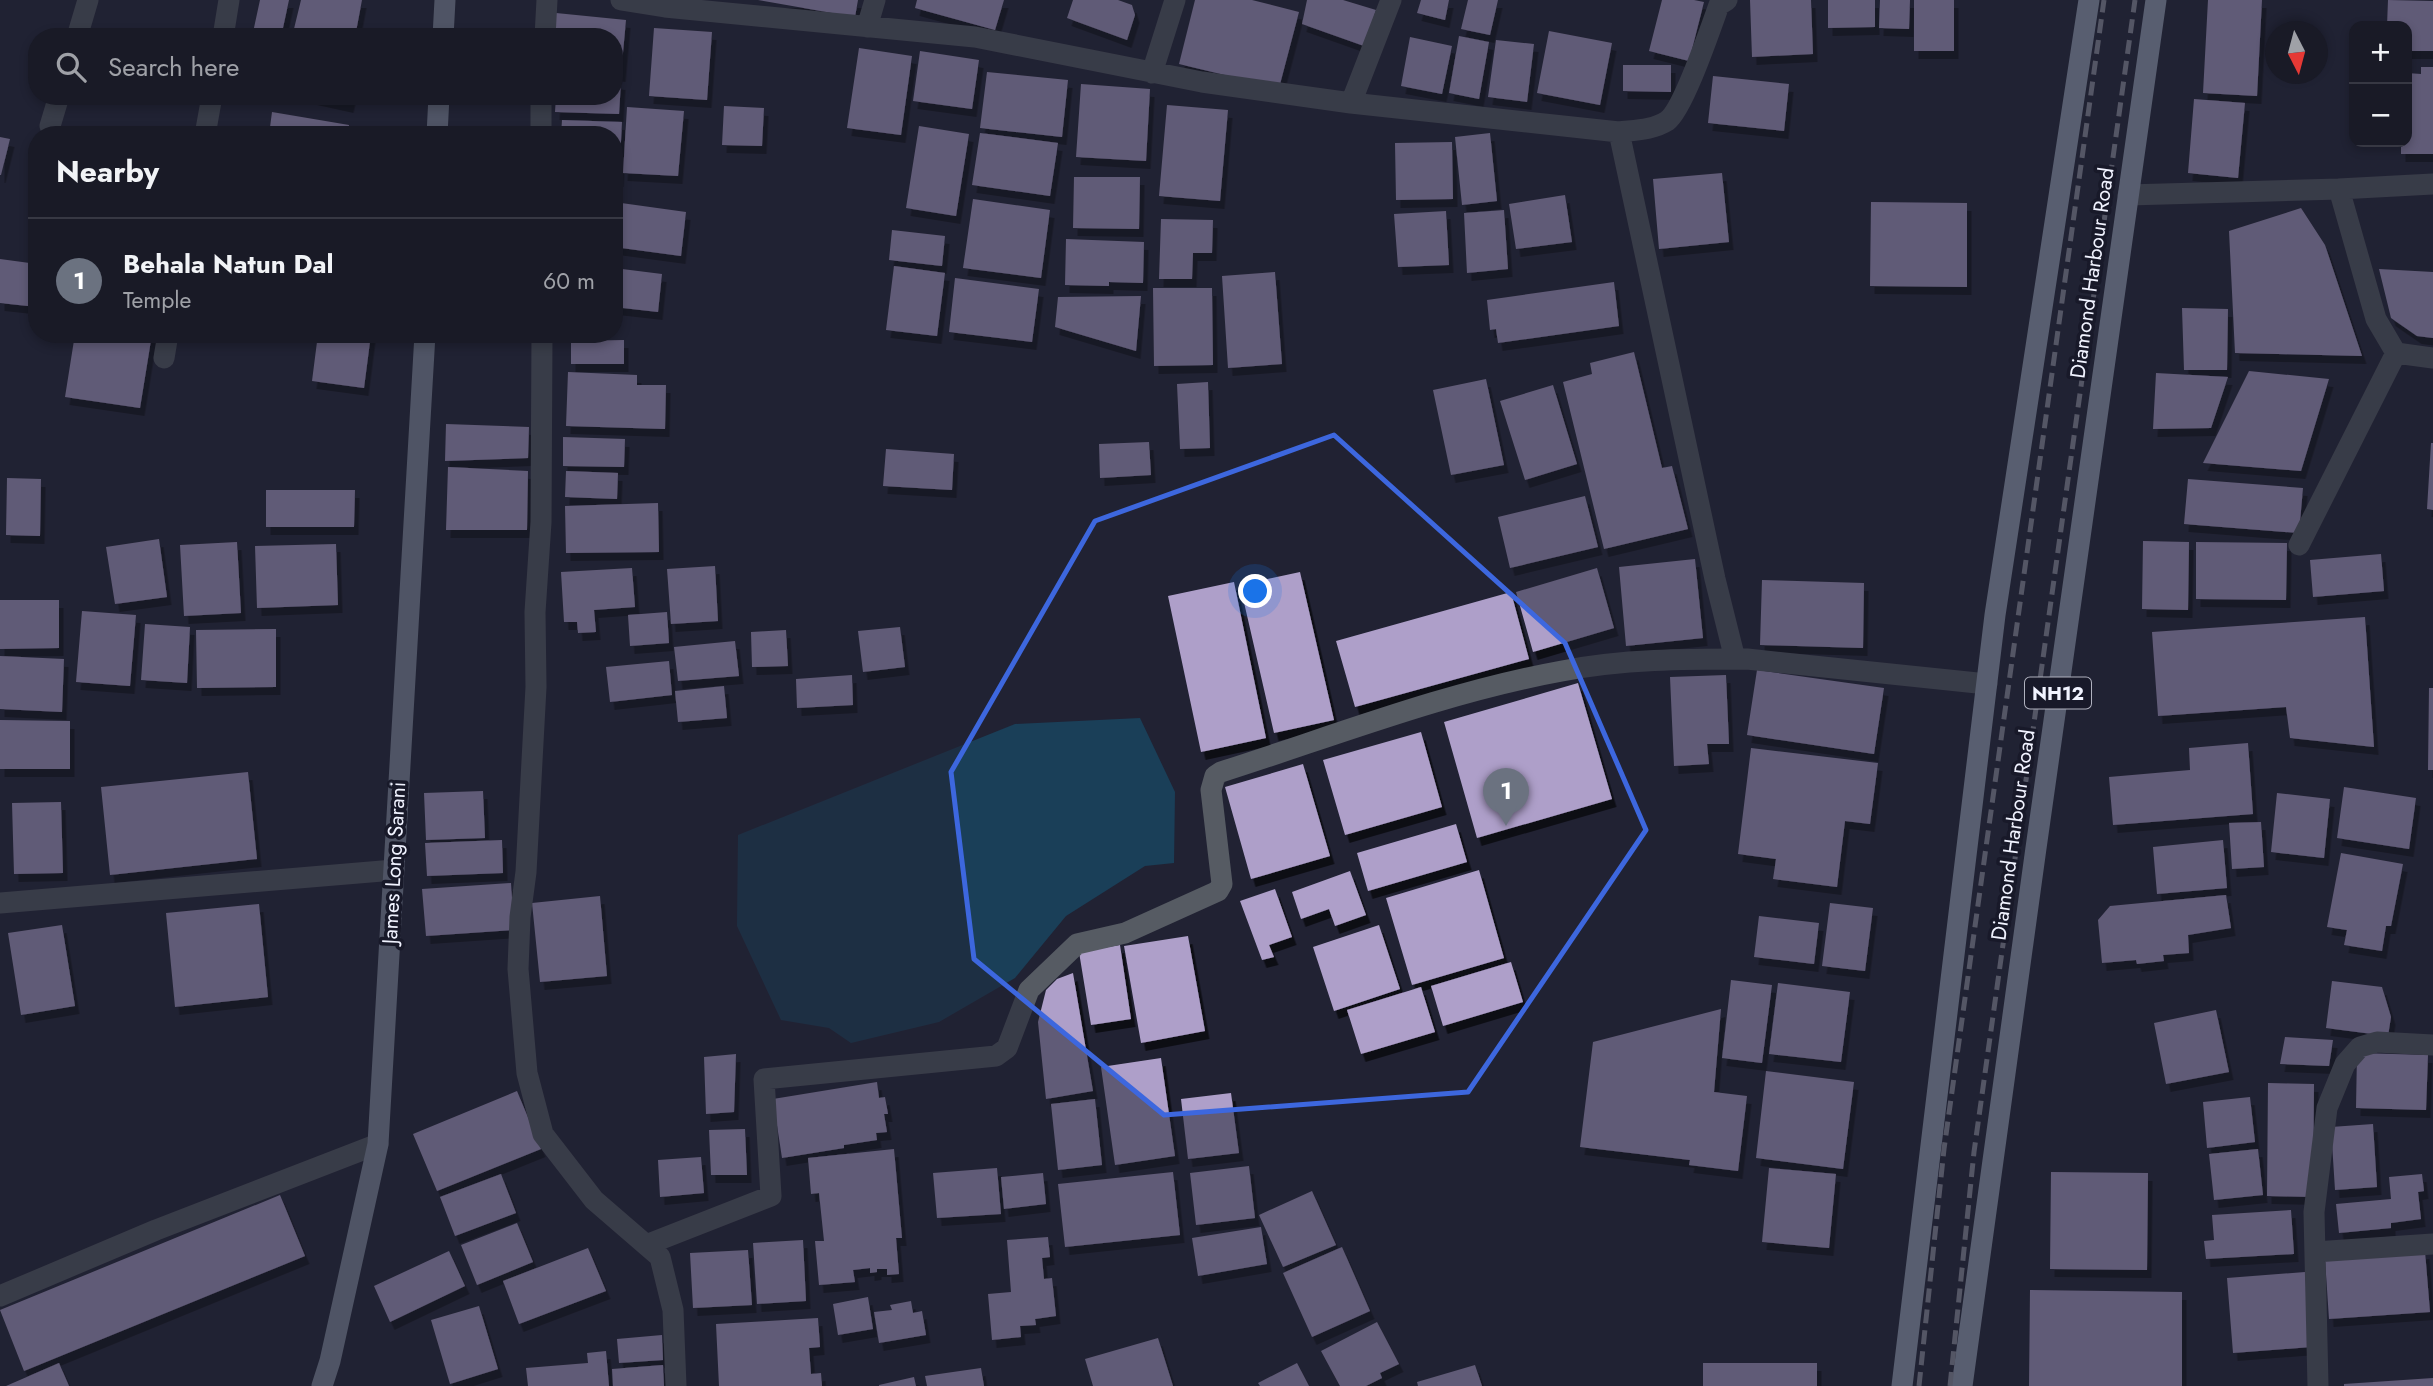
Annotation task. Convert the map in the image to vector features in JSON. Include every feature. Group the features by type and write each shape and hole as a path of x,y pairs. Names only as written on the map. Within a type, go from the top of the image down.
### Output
{"highway":[{"name":"Diamond Harbour Road","path":"1902,1386 1995,615 2090,0"},
{"name":"Diamond Harbour Road","path":"1962,1386 2156,0"}],"main road":[{"path":"443,28 445,0"},
{"path":"437,126 439,105"},
{"name":"James Long Sarani","path":"322,1386 330,1361 378,1144 424,343"}],"street":[{"path":"80,28 88,0"},
{"path":"224,28 229,0"},
{"path":"545,28 547,0"},
{"path":"621,0 665,7 975,37 1152,74 1351,103 1619,132 1651,128 1669,120 1679,105 1719,5 1727,0"},
{"path":"867,27 875,0"},
{"path":"1152,74 1175,0"},
{"path":"1351,103 1391,0"},
{"path":"50,126 56,105"},
{"path":"207,126 210,105"},
{"path":"541,105 541,126"},
{"path":"1619,132 1715,579 1735,659"},
{"path":"2128,195 2433,184"},
{"path":"2339,189 2376,319 2396,353"},
{"path":"164,358 166,343"},
{"path":"542,343 541,522 535,612 536,687 518,969 527,1073 543,1134 594,1200 660,1257 673,1310 676,1386"},
{"path":"2396,353 2433,358"},
{"path":"2299,545 2396,353"},
{"path":"646,1245 771,1196 764,1079 996,1056 1007,1048 1029,990 1077,944 1125,933 1218,891 1222,884 1211,790 1215,776 1221,772 1486,687 1564,670 1682,659 1735,659 1987,684"},
{"path":"0,903 394,870"},
{"path":"2318,1386 2314,1212 2328,1108 2345,1064 2360,1047 2378,1042 2433,1045"},
{"path":"0,1296 156,1230 378,1144"},
{"path":"2315,1252 2433,1244"}],"highlighted area":[{"path":"1334,435 1565,643 1646,830 1468,1092 1164,1115 974,959 951,772 1095,521"}],"water":[{"path":"1140,718 1175,792 1174,863 1145,866 1066,916 1015,978 939,1022 851,1043 829,1028 781,1020 737,926 738,835 1015,724"}],"building":[{"path":"260,0 289,0 283,28 254,28"},
{"path":"301,0 362,0 357,28 294,28"},
{"path":"758,0 858,0 855,17"},
{"path":"917,0 1004,0 995,30 915,8"},
{"path":"1073,0 1118,0 1132,5 1135,15 1127,40 1067,18"},
{"path":"1195,0 1252,0 1299,12 1279,88 1179,64"},
{"path":"1307,0 1343,0 1376,10 1364,46 1302,24"},
{"path":"1421,0 1449,0 1445,20 1417,13"},
{"path":"1468,0 1498,0 1490,35 1461,29"},
{"path":"1662,0 1704,2 1689,61 1649,51"},
{"path":"1750,0 1811,0 1813,54 1752,57"},
{"path":"1828,0 1875,0 1875,27 1828,28"},
{"path":"1880,0 1910,0 1909,29 1879,28"},
{"path":"1914,0 1954,0 1954,51 1914,51"},
{"path":"2208,0 2262,0 2257,96 2203,93"},
{"path":"2388,0 2433,1 2433,51 2412,51 2412,21 2387,21"},
{"path":"556,13 626,20 623,52 623,28 554,28"},
{"path":"654,28 712,32 707,100 649,96"},
{"path":"1549,31 1612,43 1600,105 1537,93"},
{"path":"1459,36 1489,42 1479,99 1449,93"},
{"path":"1410,37 1452,46 1442,94 1401,86"},
{"path":"1496,40 1534,44 1527,102 1488,97"},
{"path":"859,48 912,56 901,135 847,128"},
{"path":"920,51 979,60 972,109 913,101"},
{"path":"1623,65 1671,65 1671,92 1623,91"},
{"path":"2421,67 2433,67 2433,154 2401,154 2401,147 2412,147 2412,73 2421,74"},
{"path":"987,72 1068,80 1062,137 980,128"},
{"path":"1713,76 1789,84 1784,131 1708,123"},
{"path":"1081,84 1150,89 1146,161 1076,157"},
{"path":"2194,99 2245,103 2238,178 2188,173"},
{"path":"555,105 620,105 619,114 555,112"},
{"path":"1167,105 1228,110 1220,201 1159,196"},
{"path":"724,106 764,108 762,146 722,145"},
{"path":"627,107 684,111 678,176 623,173"},
{"path":"272,112 349,125 349,126 270,126"},
{"path":"562,120 622,122 622,126 562,126"},
{"path":"919,126 969,134 956,216 906,208"},
{"path":"980,133 1058,143 1050,196 972,185"},
{"path":"1490,133 1497,201 1462,205 1455,137"},
{"path":"0,137 10,139 1,175 0,175"},
{"path":"1452,142 1453,199 1396,200 1395,143"},
{"path":"1722,173 1729,242 1659,249 1653,179"},
{"path":"1074,177 1140,177 1139,229 1073,228"},
{"path":"1565,195 1572,242 1516,249 1509,204"},
{"path":"973,199 1050,210 1041,278 963,268"},
{"path":"1871,202 1967,203 1967,287 1870,286"},
{"path":"623,203 686,212 681,256 623,248"},
{"path":"2301,208 2325,245 2362,356 2235,353 2229,231"},
{"path":"1504,210 1508,269 1467,273 1464,213"},
{"path":"1446,211 1449,265 1398,267 1394,214"},
{"path":"1161,219 1213,220 1212,253 1193,253 1192,279 1159,279"},
{"path":"892,230 945,236 942,266 889,260"},
{"path":"1066,239 1144,242 1143,283 1109,282 1109,286 1065,285"},
{"path":"0,259 28,263 28,306 0,303"},
{"path":"894,266 945,273 937,336 886,330"},
{"path":"623,269 662,274 658,312 623,308"},
{"path":"2379,269 2433,272 2433,338 2417,336 2391,318"},
{"path":"1275,272 1282,364 1228,368 1222,276"},
{"path":"955,278 1039,289 1032,342 949,332"},
{"path":"1614,282 1619,326 1498,343 1496,329 1490,330 1487,300"},
{"path":"1153,288 1212,288 1213,365 1154,366"},
{"path":"1141,296 1136,351 1055,327 1058,297"},
{"path":"2182,308 2228,309 2227,370 2184,370"},
{"path":"623,340 624,364 571,364 571,343 623,343"},
{"path":"74,343 151,343 140,408 65,397"},
{"path":"317,343 370,343 364,388 312,381"},
{"path":"1634,352 1662,468 1672,466 1688,529 1604,549 1563,382 1592,374 1590,363"},
{"path":"2249,371 2329,379 2301,471 2203,463"},
{"path":"568,372 637,375 637,385 666,385 665,429 566,426"},
{"path":"2156,373 2228,377 2211,428 2153,429"},
{"path":"1486,379 1504,465 1451,475 1433,390"},
{"path":"1208,382 1210,448 1180,449 1177,384"},
{"path":"1553,385 1577,464 1525,480 1500,401"},
{"path":"446,424 529,427 528,458 445,461"},
{"path":"563,437 625,439 624,467 563,466"},
{"path":"1149,442 1151,475 1100,478 1099,444"},
{"path":"2433,443 2433,510 2427,509"},
{"path":"886,449 954,454 952,490 883,486"},
{"path":"448,467 528,471 527,530 446,530"},
{"path":"566,471 618,473 617,499 565,497"},
{"path":"7,478 41,479 40,536 6,535"},
{"path":"2188,479 2303,488 2299,533 2184,524"},
{"path":"266,490 355,490 354,527 266,527"},
{"path":"1585,496 1598,547 1510,568 1498,517"},
{"path":"658,503 659,552 566,553 565,506"},
{"path":"159,539 167,597 115,604 106,547"},
{"path":"2143,541 2189,542 2188,610 2142,609"},
{"path":"237,542 241,613 184,616 180,545"},
{"path":"2196,542 2287,543 2286,600 2196,599"},
{"path":"336,544 338,605 257,608 255,546"},
{"path":"2381,554 2384,591 2313,597 2310,560"},
{"path":"1695,559 1703,638 1626,646 1619,567"},
{"path":"715,566 718,621 671,624 667,569"},
{"path":"632,568 635,607 594,610 596,632 578,633 577,622 564,622 561,572"},
{"path":"1597,568 1614,628 1533,652 1516,592"},
{"path":"1300,572 1334,720 1274,733 1240,585"},
{"path":"1762,580 1864,583 1863,648 1760,645"},
{"path":"1234,582 1266,738 1201,752 1168,596"},
{"path":"1511,592 1529,659 1355,707 1336,641"},
{"path":"0,600 59,600 59,648 0,649"},
{"path":"82,611 136,615 130,686 76,682"},
{"path":"667,612 669,643 630,646 628,615"},
{"path":"2365,617 2374,747 2290,738 2286,707 2158,716 2152,632"},
{"path":"145,624 190,627 187,683 141,680"},
{"path":"900,627 905,667 863,672 858,631"},
{"path":"276,629 276,687 197,688 196,630"},
{"path":"786,630 788,666 752,667 751,632"},
{"path":"735,641 739,676 678,681 674,647"},
{"path":"0,656 64,659 62,712 0,709"},
{"path":"669,661 672,695 610,702 606,667"},
{"path":"1757,670 1884,688 1874,754 1747,735"},
{"path":"852,675 853,705 797,708 796,679"},
{"path":"1726,675 1729,744 1707,744 1709,764 1674,766 1670,677"},
{"path":"1578,683 1612,799 1477,838 1444,722"},
{"path":"724,686 727,718 678,722 675,691"},
{"path":"2429,688 2433,688 2433,770 2428,770"},
{"path":"0,720 70,721 70,769 0,769"},
{"path":"1421,732 1442,807 1345,835 1323,760"},
{"path":"2248,743 2253,814 2113,825 2109,777 2190,770 2189,748"},
{"path":"1751,748 1878,763 1870,824 1845,821 1837,887 1773,879 1776,859 1738,854"},
{"path":"1303,764 1330,856 1251,879 1225,787"},
{"path":"248,772 257,859 110,875 101,787"},
{"path":"2344,787 2416,798 2409,849 2337,838"},
{"path":"483,791 485,838 426,840 424,793"},
{"path":"2277,793 2330,799 2324,858 2271,852"},
{"path":"61,802 63,873 14,874 12,803"},
{"path":"2261,822 2264,867 2232,869 2229,823"},
{"path":"1456,824 1467,862 1368,891 1357,853"},
{"path":"502,840 503,873 427,876 425,843"},
{"path":"2223,840 2227,888 2157,894 2153,847"},
{"path":"2341,853 2403,864 2391,926 2386,926 2382,951 2344,945 2347,930 2327,927"},
{"path":"1479,870 1504,958 1412,985 1386,898"},
{"path":"1350,871 1366,915 1335,926 1329,909 1301,919 1292,892"},
{"path":"511,883 514,930 426,936 422,889"},
{"path":"1275,889 1292,937 1269,945 1274,957 1262,960 1240,901"},
{"path":"2226,895 2231,928 2188,935 2189,953 2163,955 2164,961 2137,964 2136,960 2102,963 2098,920 2110,906"},
{"path":"600,896 607,976 540,982 532,903"},
{"path":"1830,903 1873,908 1865,971 1822,966"},
{"path":"259,904 268,997 175,1007 166,913"},
{"path":"1759,916 1819,923 1814,964 1754,957"},
{"path":"62,925 75,1006 21,1015 8,933"},
{"path":"1379,925 1400,989 1334,1011 1313,947"},
{"path":"1188,936 1205,1031 1141,1043 1124,946"},
{"path":"1120,945 1131,1019 1091,1025 1079,952"},
{"path":"1511,962 1523,1002 1443,1026 1431,986"},
{"path":"1073,973 1093,1091 1046,1099 1038,1022 1046,990 1057,979"},
{"path":"1731,980 1772,985 1762,1063 1722,1058"},
{"path":"2332,981 2382,987 2391,1017 2388,1036 2326,1028"},
{"path":"1778,983 1850,992 1841,1062 1769,1054"},
{"path":"1421,987 1435,1032 1361,1054 1347,1010"},
{"path":"1721,1009 1714,1092 1747,1096 1738,1171 1689,1165 1690,1160 1580,1147 1593,1042"},
{"path":"2216,1010 2229,1072 2166,1084 2154,1023"},
{"path":"2285,1037 2333,1040 2329,1066 2280,1064"},
{"path":"2357,1053 2428,1055 2426,1110 2356,1108"},
{"path":"736,1054 734,1112 706,1114 704,1057"},
{"path":"1161,1058 1175,1156 1115,1165 1101,1067"},
{"path":"1766,1071 1854,1082 1843,1169 1756,1158"},
{"path":"877,1082 879,1098 885,1097 888,1114 884,1114 887,1132 876,1133 877,1140 782,1158 773,1099"},
{"path":"2268,1083 2314,1084 2313,1197 2267,1196"},
{"path":"517,1091 541,1149 437,1191 413,1134"},
{"path":"1231,1093 1239,1153 1188,1159 1181,1099"},
{"path":"2250,1097 2255,1142 2207,1148 2203,1102"},
{"path":"1095,1099 1102,1165 1058,1170 1051,1104"},
{"path":"2373,1124 2377,1187 2335,1190 2331,1127"},
{"path":"745,1129 747,1175 711,1175 709,1130"},
{"path":"894,1149 902,1238 896,1238 899,1274 887,1275 887,1269 877,1269 877,1272 870,1273 870,1268 853,1270 855,1282 819,1285 815,1241 824,1241 819,1193 811,1194 808,1158"},
{"path":"2258,1149 2263,1195 2214,1200 2209,1154"},
{"path":"701,1157 704,1193 660,1197 658,1160"},
{"path":"1249,1166 1255,1218 1196,1225 1190,1173"},
{"path":"997,1168 1001,1214 937,1218 933,1173"},
{"path":"1769,1168 1836,1174 1829,1248 1762,1242"},
{"path":"1173,1172 1180,1235 1065,1247 1058,1184"},
{"path":"2051,1172 2148,1173 2147,1270 2050,1269"},
{"path":"1043,1173 1046,1204 1004,1209 1001,1177"},
{"path":"501,1174 516,1213 455,1236 440,1197"},
{"path":"2422,1174 2424,1191 2418,1192 2421,1219 2391,1223 2391,1228 2339,1233 2336,1204 2391,1199 2389,1177"},
{"path":"1312,1191 1336,1245 1283,1267 1259,1215"},
{"path":"280,1195 305,1256 24,1371 0,1310"},
{"path":"2291,1210 2294,1254 2206,1259 2204,1241 2214,1240 2212,1215"},
{"path":"517,1223 533,1262 477,1285 461,1245"},
{"path":"1261,1227 1267,1264 1198,1276 1192,1238"},
{"path":"1048,1237 1050,1257 1042,1258 1044,1279 1052,1278 1056,1316 1035,1319 1036,1325 1020,1326 1021,1337 992,1340 988,1294 1011,1292 1007,1240"},
{"path":"803,1240 806,1301 757,1304 753,1243"},
{"path":"1342,1247 1370,1311 1312,1337 1283,1273"},
{"path":"588,1248 606,1291 519,1324 503,1281"},
{"path":"748,1250 752,1305 693,1308 690,1253"},
{"path":"449,1251 465,1286 390,1322 374,1286"},
{"path":"2425,1251 2430,1312 2329,1319 2325,1259"},
{"path":"2305,1272 2311,1347 2233,1353 2227,1278"},
{"path":"2030,1290 2182,1292 2182,1386 2029,1386"},
{"path":"868,1297 873,1329 838,1335 833,1304"},
{"path":"911,1301 913,1313 922,1311 926,1335 879,1343 874,1312 892,1310 890,1305"},
{"path":"479,1306 498,1369 450,1384 431,1320"},
{"path":"818,1318 820,1347 809,1348 811,1374 821,1373 822,1386 719,1386 716,1324"},
{"path":"1377,1322 1399,1364 1380,1373 1382,1378 1366,1386 1340,1386 1321,1351"},
{"path":"662,1335 663,1360 619,1363 617,1339"},
{"path":"1158,1338 1173,1386 1093,1386 1085,1359"},
{"path":"606,1351 609,1386 528,1386 526,1368 588,1363 587,1353"},
{"path":"59,1363 69,1386 6,1386"},
{"path":"1297,1363 1309,1386 1260,1386 1258,1383"},
{"path":"1703,1363 1817,1363 1817,1386 1703,1386"},
{"path":"663,1365 664,1386 613,1386 612,1369"},
{"path":"1475,1365 1482,1386 1418,1386 1417,1382"},
{"path":"981,1368 984,1386 927,1386 925,1376"},
{"path":"914,1377 916,1386 879,1386 879,1385"},
{"path":"2433,1378 2433,1386 2344,1386 2344,1384"}],"railway":[{"path":"1919,1386 1944,1149 2104,0"},
{"path":"1950,1386 1974,1152 2135,0"}],"place":[{"name":"Behala Natun Dal","path":"1506,826"}]}
